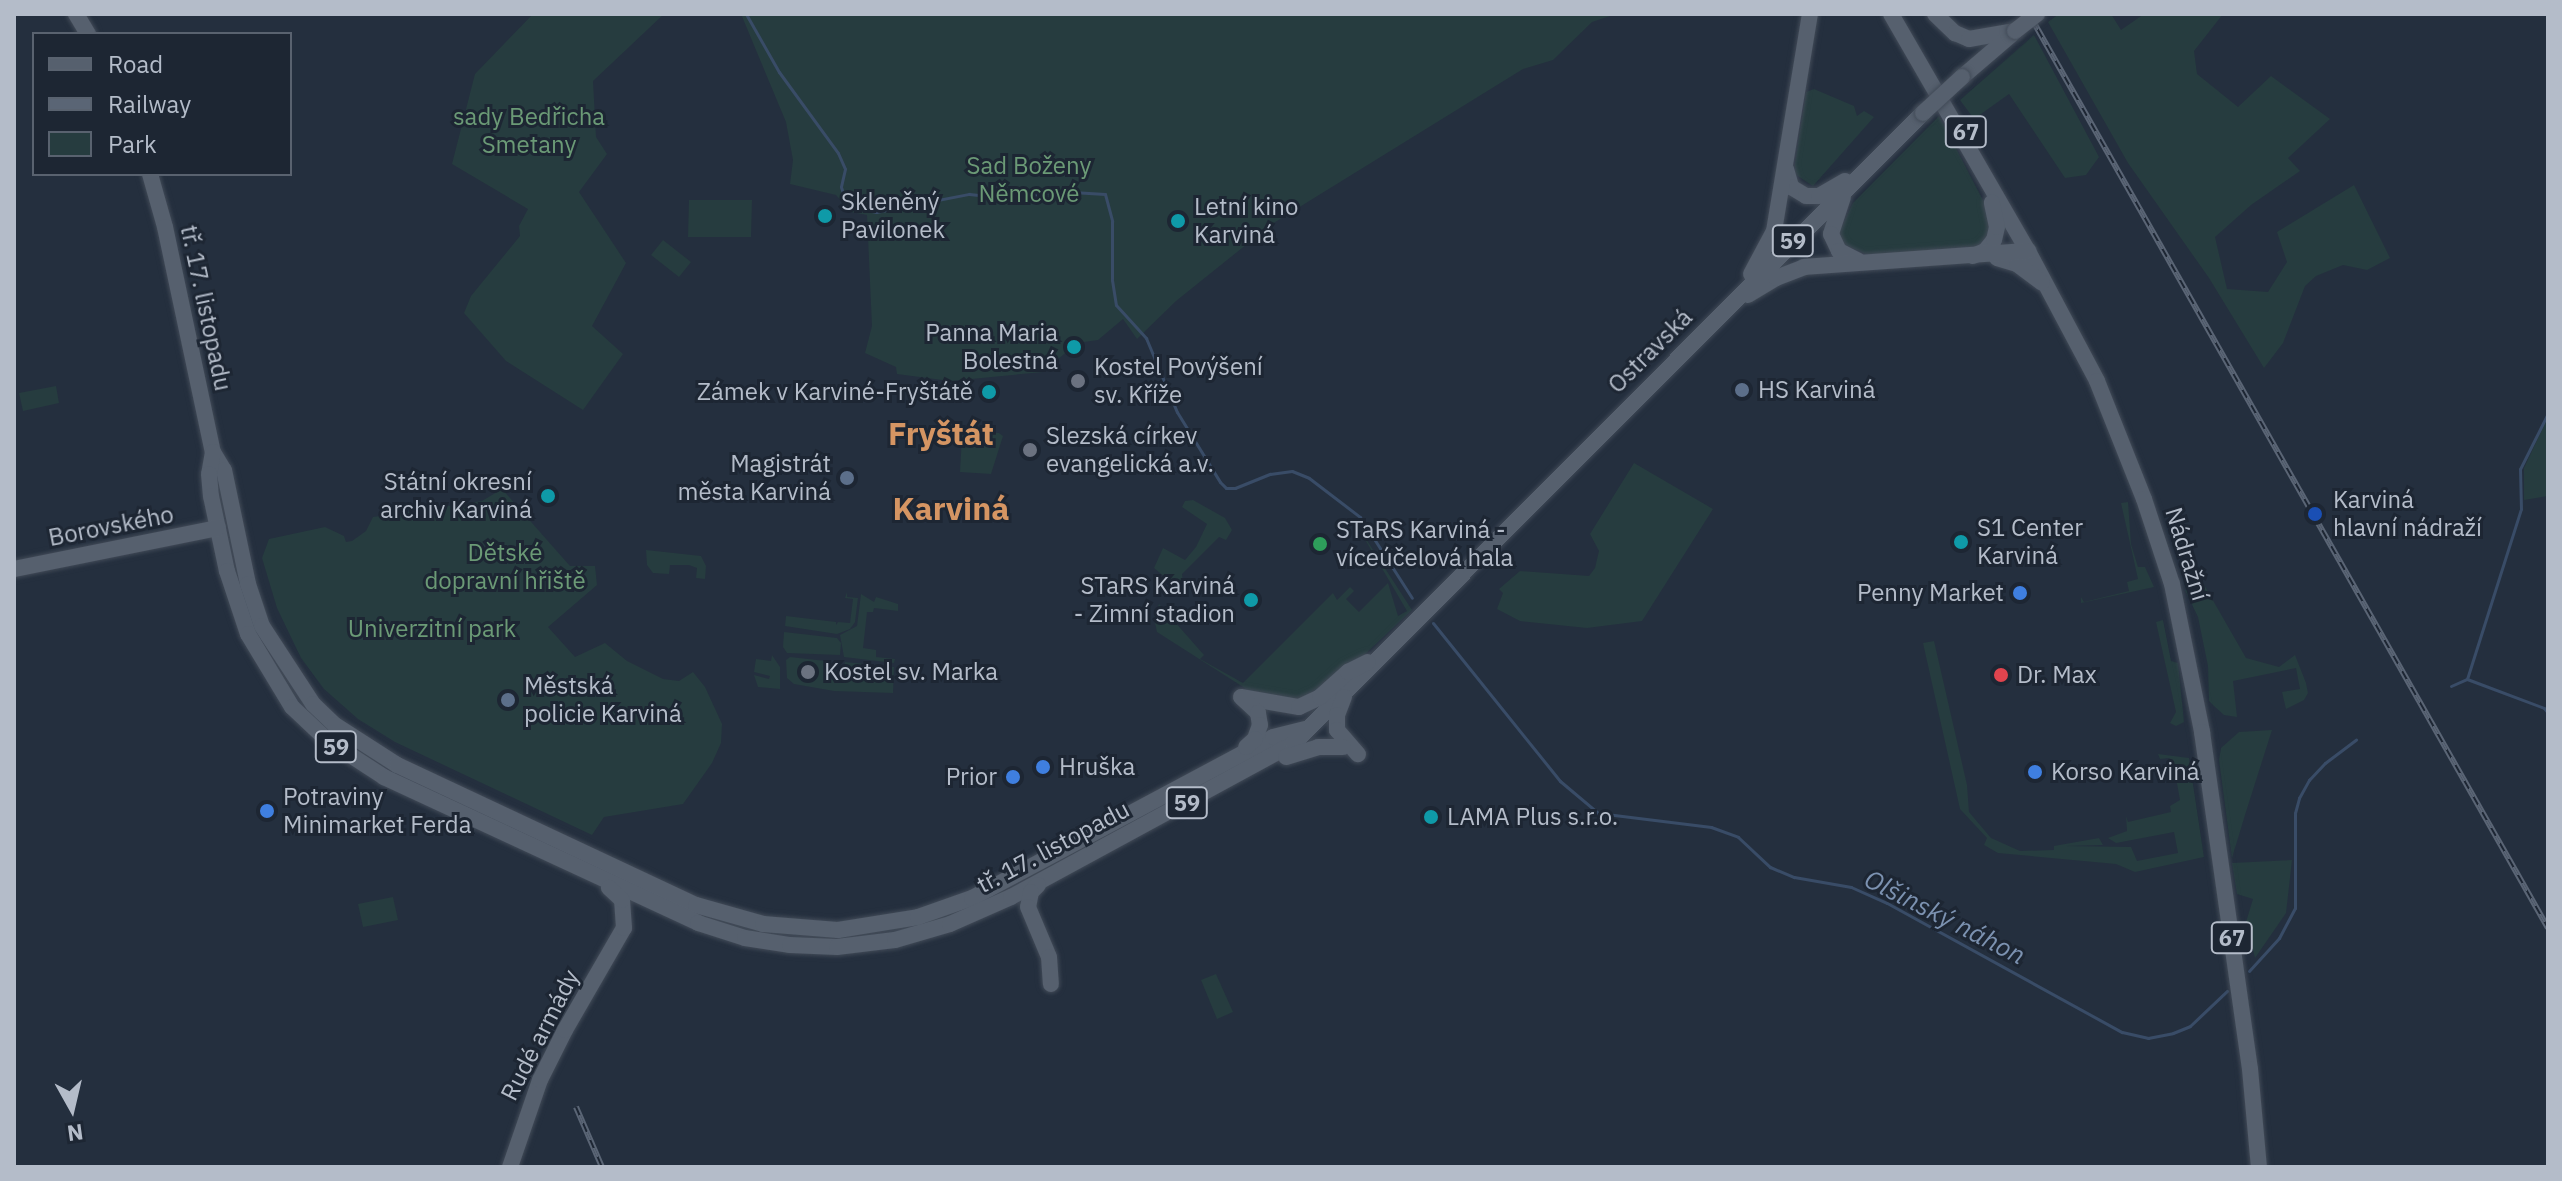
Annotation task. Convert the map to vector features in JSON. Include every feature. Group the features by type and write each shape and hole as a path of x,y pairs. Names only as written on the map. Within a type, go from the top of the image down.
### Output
{"main road":[{"path":"76,14 87,32"},
{"name":"Nádražní","path":"1891,14 2049,289 2116,424 2152,521 2182,621 2202,732 2259,1145 2259,1167"},
{"name":"67","path":"1864,263 1975,258 2028,251 1900,14"},
{"path":"1935,14 1955,33 1969,39 2015,31"},
{"name":"Ostravská","path":"1306,729 1864,170 1962,77 2037,14"},
{"path":"1732,302 1772,235 1810,15"},
{"path":"1786,167 1791,187 1810,197 1819,196 1864,170"},
{"path":"1975,258 1989,247 1997,227 1980,172"},
{"name":"tř. 17. listopadu","path":"151,176 165,227 213,452 224,470 248,584 262,626 293,678 320,711 397,765 644,891 673,913 754,940 837,947 875,944 926,932 1041,882 1127,835 1242,763 1280,734 1306,729"},
{"path":"1848,187 1833,219 1831,234 1839,251 1864,263"},
{"name":"67","path":"1975,258 2011,261 2049,289"},
{"path":"1732,302 1798,269 1864,263"},
{"name":"tř. 17. listopadu","path":"213,452 209,474 213,504 225,559 248,634 282,692 309,724 327,740 384,777 563,862 644,891 776,926 838,930 893,922 940,910 1004,882 1242,763"},
{"path":"213,504 190,535 225,559"},
{"name":"Borovského","path":"14,569 218,528"},
{"path":"1242,763 1260,725 1258,713 1241,697 1299,707 1320,697 1348,672 1383,654"},
{"path":"1242,763 1303,750 1350,750 1337,730 1337,715 1348,689"},
{"path":"563,862 572,872 618,895 625,911 626,925 650,912 673,913"},
{"path":"1041,882 1031,892 1028,907 1049,957 1051,984"},
{"name":"Rudé armády","path":"510,1167 540,1080 644,891"},
{"path":"2259,1145 2271,1167"}],"green space":[{"name":"sady Bedřicha Smetany","path":"533,14 664,14 593,81 596,137 607,154 579,192 626,263 592,326 623,354 583,410 506,361 464,313 471,296 520,236 519,226 528,209 452,164 475,74"},
{"name":"Sad Boženy Němcové","path":"741,14 1616,14 1592,22 1553,60 1523,69 1272,224 1176,301 1137,339 1123,319 1098,340 1070,344 1070,349 1043,372 950,381 897,374 896,367 865,353 872,326 867,215 851,212 836,195 790,184 793,160 786,122"},
{"path":"2059,14 2111,14 2121,30 2144,14 2223,14 2194,51 2197,74 2238,107 2271,76 2330,119 2288,158 2300,171 2251,205 2215,237 2227,289 2268,292 2287,262 2277,232 2354,185 2390,258 2367,270 2343,265 2316,276 2305,286 2283,343 2264,368 2209,278 2128,163 2048,22"},
{"path":"2034,35 2099,157 2086,175 2065,178 2009,94 1974,119 1960,100"},
{"path":"1814,89 1854,106 1857,116 1864,111 1874,117 1813,186 1795,174 1795,163 1806,92"},
{"path":"1939,116 1986,206 1991,221 1988,239 1974,250 1869,255 1845,245 1839,232 1853,203"},
{"path":"689,200 752,200 751,237 688,237"},
{"path":"663,240 691,262 679,277 651,255"},
{"path":"56,386 59,403 23,411 19,393"},
{"path":"2548,417 2548,496 2524,500 2524,468"},
{"path":"969,431 1003,436 991,474 960,472 962,436"},
{"path":"1634,463 1713,509 1642,621 1587,628 1520,621 1497,609 1503,593 1499,589 1520,571 1589,576 1595,568 1599,551 1590,534"},
{"name":"Univerzitní park","path":"502,489 570,566 595,566 597,585 548,627 575,657 605,643 627,661 663,679 679,681 693,672 705,687 722,724 721,743 712,763 683,804 604,817 592,835 395,742 358,719 324,689 301,658 277,608 262,558 269,539 325,527 344,536 346,542 352,541 366,531 373,517 482,501"},
{"path":"1193,500 1225,518 1232,530 1226,540 1219,537 1182,574 1183,582 1172,583 1154,568 1163,548 1185,560 1196,547 1207,524 1182,507 1185,501"},
{"path":"2128,502 2131,544 2138,567 2145,567 2154,587 2081,603 2081,597 2084,602 2129,591 2127,582 2138,579 2121,503"},
{"path":"1353,519 1412,610 1329,688 1307,702 1254,694 1157,632 1154,618 1159,604 1204,655 1200,659 1243,683 1333,593 1337,600 1350,587 1354,591 1346,599 1359,612 1388,583 1398,616 1407,611"},
{"path":"646,550 701,556 706,566 705,579 696,578 697,568 689,565 670,565 669,574 653,573 647,565"},
{"path":"2203,583 2246,658 2279,667 2295,655 2308,693 2304,700 2286,709 2282,692 2300,689 2296,668 2233,681 2237,717 2224,715 2209,701 2208,666 2198,617 2185,590"},
{"path":"847,592 847,597 858,598 855,622 850,629 837,634 785,626 786,616 836,622 836,625 838,622 850,623 853,599 845,598"},
{"path":"861,594 874,602 876,597 898,604 898,611 874,608 873,612 867,612 863,648 876,650 876,657 895,659 894,663 844,657 840,635 857,626"},
{"path":"2163,620 2171,661 2178,663 2184,722 2176,726 2170,723 2176,712 2156,622"},
{"path":"784,632 837,638 841,643 840,655 787,653 783,647"},
{"path":"1934,641 1967,785 1969,812 1991,838 2020,851 2054,850 2054,846 2099,838 2103,845 2065,846 2131,847 2137,861 2178,853 2174,832 2116,843 2108,838 2127,831 2126,816 2128,822 2171,812 2170,806 2180,800 2173,761 2160,759 2158,754 2189,758 2204,857 2135,872 2116,864 1998,853 1984,845 1987,838 1960,809 1923,643"},
{"path":"772,655 780,667 780,689 758,687 754,675 769,679 770,676 754,672 756,659 771,661"},
{"path":"790,657 826,661 826,679 840,680 845,662 894,667 893,693 834,691 794,684 787,678 786,660"},
{"path":"2272,730 2232,858 2219,760 2221,748 2239,732"},
{"path":"2292,860 2286,913 2255,958 2246,922 2253,899 2237,894 2232,863"},
{"path":"393,897 398,920 363,927 358,904"},
{"path":"1216,974 1233,1012 1217,1019 1201,980"}],"waterway":[{"name":"Olšinský náhon","path":"746,14 779,72 838,153 845,169 841,187 845,199 853,207 876,212 969,194 1008,198 1056,191 1105,194 1112,221 1112,280 1116,305 1146,338 1177,412 1220,482 1226,488 1235,488 1270,474 1292,471 1309,478 1360,517 1412,598"},
{"path":"2467,679 2521,509 2520,469 2548,413"},
{"name":"Olšinský náhon","path":"1433,623 1560,781 1598,813 1711,827 1738,837 1770,867 1794,877 1851,887 1887,903 2122,1032 2148,1038 2173,1033 2190,1026 2227,991"},
{"path":"2451,686 2467,679 2544,708 2548,713"},
{"name":"Olšinský náhon","path":"2249,971 2279,938 2295,908 2295,813 2299,798 2309,780 2325,763 2356,740"}],"railway":[{"path":"2029,14 2548,928"},
{"path":"576,1107 602,1167"}],"place":[{"name":"Skleněný Pavilonek","path":"825,216"},
{"name":"Letní kino Karviná","path":"1178,221"},
{"name":"Panna Maria Bolestná","path":"1074,347"},
{"name":"Kostel Povýšení sv. Kříže","path":"1078,381"},
{"name":"HS Karviná","path":"1742,390"},
{"name":"Zámek v Karviné-Fryštátě","path":"989,392"},
{"name":"Slezská církev evangelická a.v.","path":"1030,450"},
{"name":"Magistrát města Karviná","path":"847,478"},
{"name":"Státní okresní archiv Karviná","path":"548,496"},
{"name":"Karviná hlavní nádraží","path":"2315,514"},
{"name":"S1 Center Karviná","path":"1961,542"},
{"name":"STaRS Karviná - víceúčelová hala","path":"1320,544"},
{"name":"Penny Market","path":"2020,593"},
{"name":"STaRS Karviná - Zimní stadion","path":"1251,600"},
{"name":"Kostel sv. Marka","path":"808,672"},
{"name":"Dr. Max","path":"2001,675"},
{"name":"Městská policie Karviná","path":"508,700"},
{"name":"Hruška","path":"1043,767"},
{"name":"Korso Karviná","path":"2035,772"},
{"name":"Prior","path":"1013,777"},
{"name":"Potraviny Minimarket Ferda","path":"267,811"},
{"name":"LAMA Plus s.r.o.","path":"1431,817"}],"district":[{"name":"Fryštát","path":"941,433"},
{"name":"Karviná","path":"951,508"}],"park label":[{"name":"Dětské dopravní hřiště","path":"505,567"}]}
